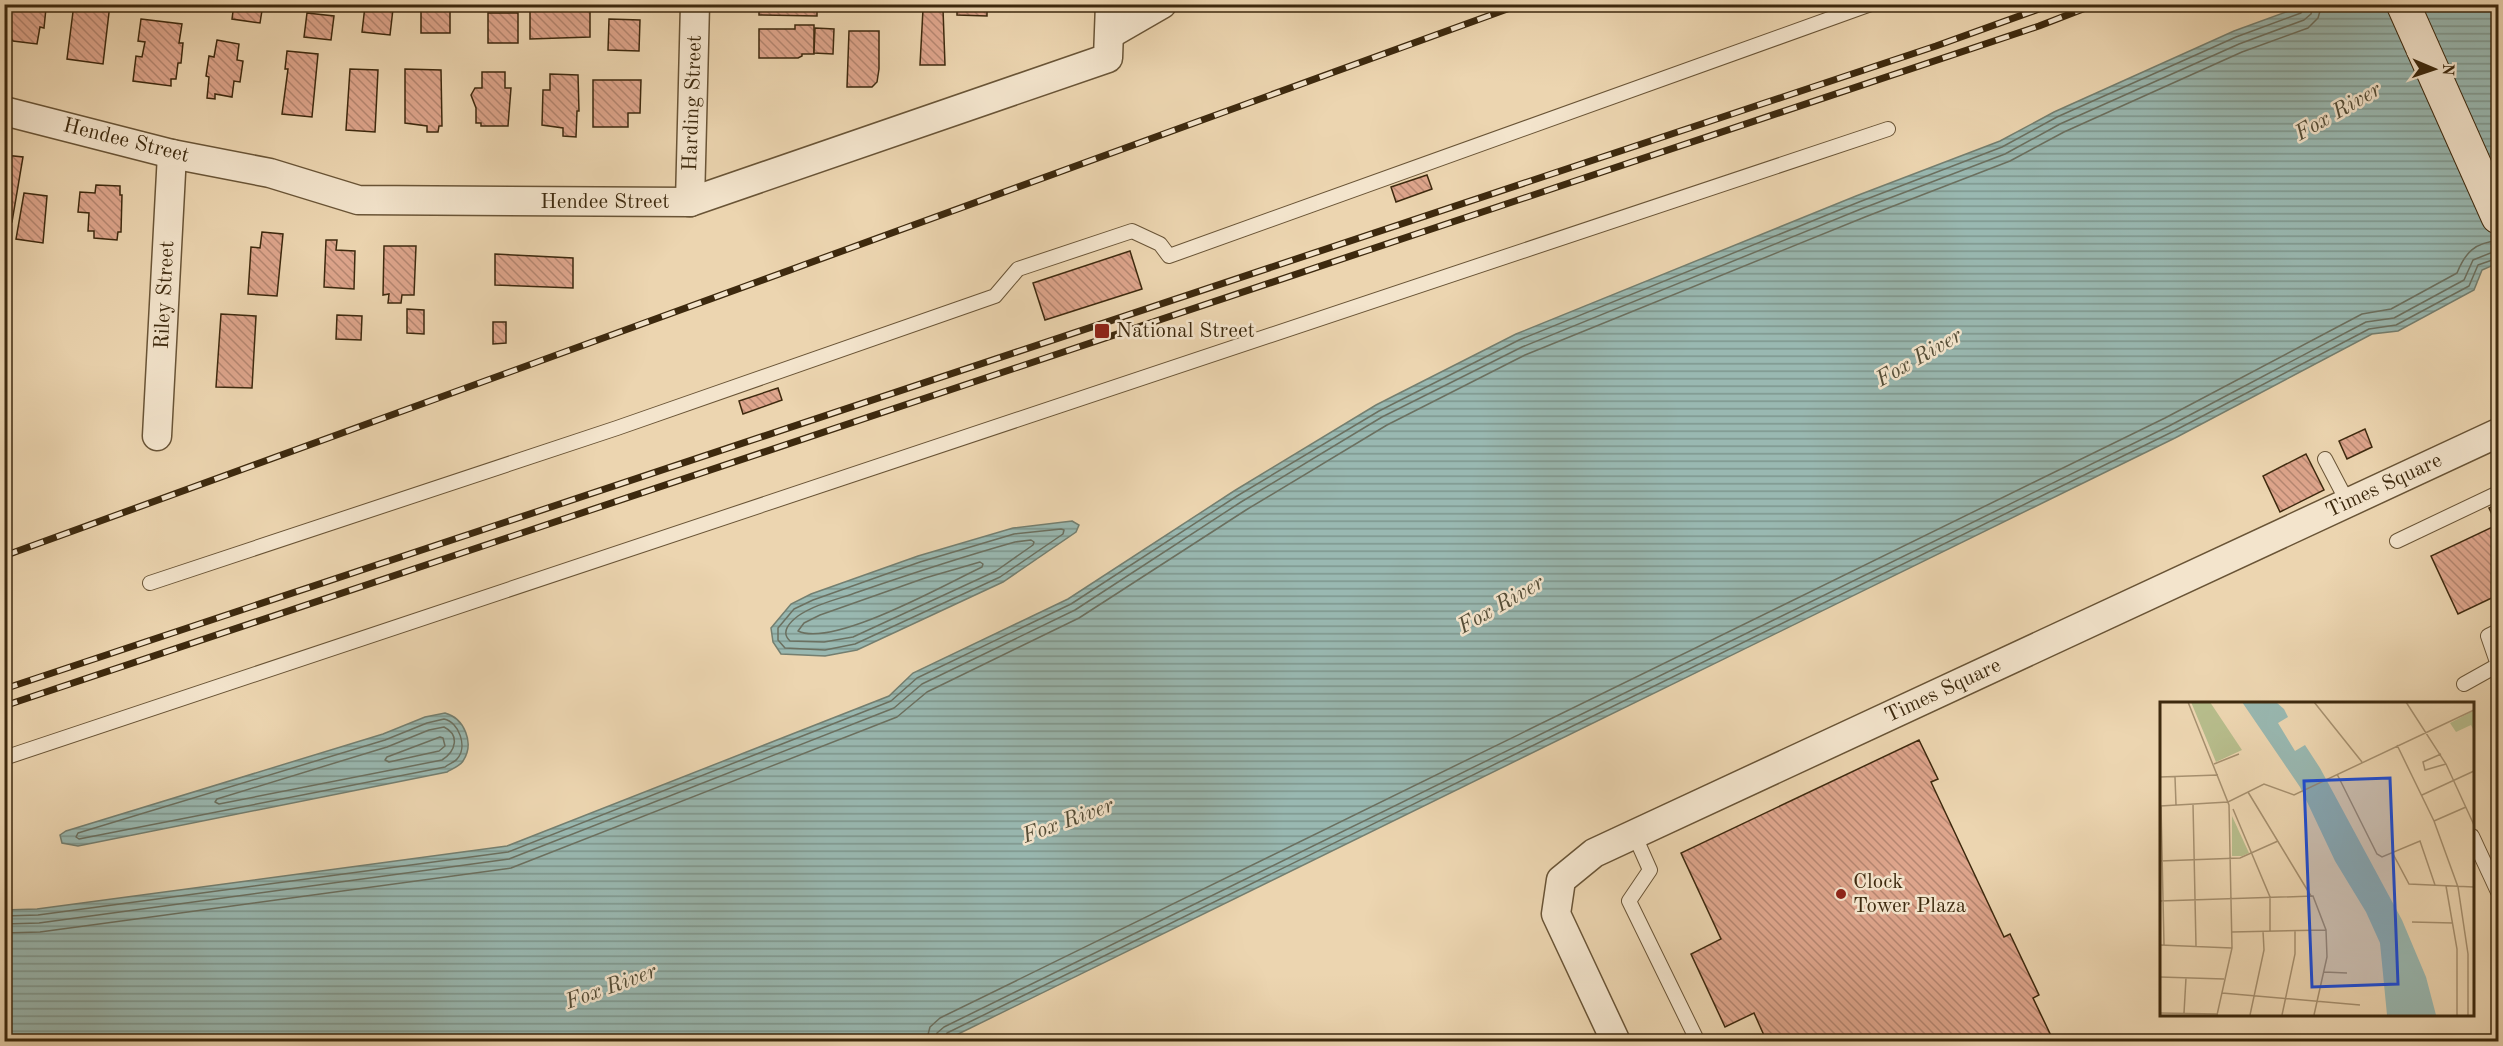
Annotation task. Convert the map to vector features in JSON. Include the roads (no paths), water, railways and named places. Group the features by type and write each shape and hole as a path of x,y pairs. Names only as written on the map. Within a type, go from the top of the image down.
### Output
{"street":[{"name":"Harding Street","path":"690,202 695,4"},
{"path":"1110,4 1110,34 1162,4"},
{"path":"2403,4 2499,217"},
{"name":"Hendee Street","path":"4,111 172,154 270,173 358,200 690,202 1108,58 1110,34"},
{"name":"Riley Street","path":"157,436 172,154"},
{"name":"Times Square","path":"1608,1039 1556,914 1561,880 1594,853 2499,433"}],"lane":[{"path":"150,583 616,428 995,296 1018,269 1132,231 1161,244 1168,256 1871,4"},
{"path":"4,758 1888,129"},
{"path":"2325,459 2348,503"},
{"path":"2397,541 2499,493"},
{"path":"2464,684 2498,666 2488,636 2499,631"},
{"path":"1634,834 1650,870 1629,901 1698,1041"},
{"path":"2473,838 2499,892"}],"water":[{"name":"Fox River","path":"2305,5 2498,5 2498,263 2482,270 2474,290 2398,331 2372,334 2175,438 944,1041 5,1041 4,910 37,909 507,846 889,696 913,673 1068,599 1234,491 1376,405 1516,334 1856,196 2000,141 2054,112 2234,31"},
{"path":"1072,521 1079,525 1076,532 1003,582 857,650 825,656 781,654 773,642 771,628 791,604 811,594 918,556 1013,528"},
{"path":"445,713 458,720 468,739 468,747 462,763 447,772 78,846 62,843 60,835 66,831 383,734 425,717"}],"railway":[{"path":"4,556 1521,4"},
{"path":"4,689 1936,46 2053,4"},
{"path":"4,706 2039,26 2096,4"}],"place":[{"name":"National Street","path":"1102,331"},
{"name":"Clock Tower Plaza","path":"1841,894"}]}
